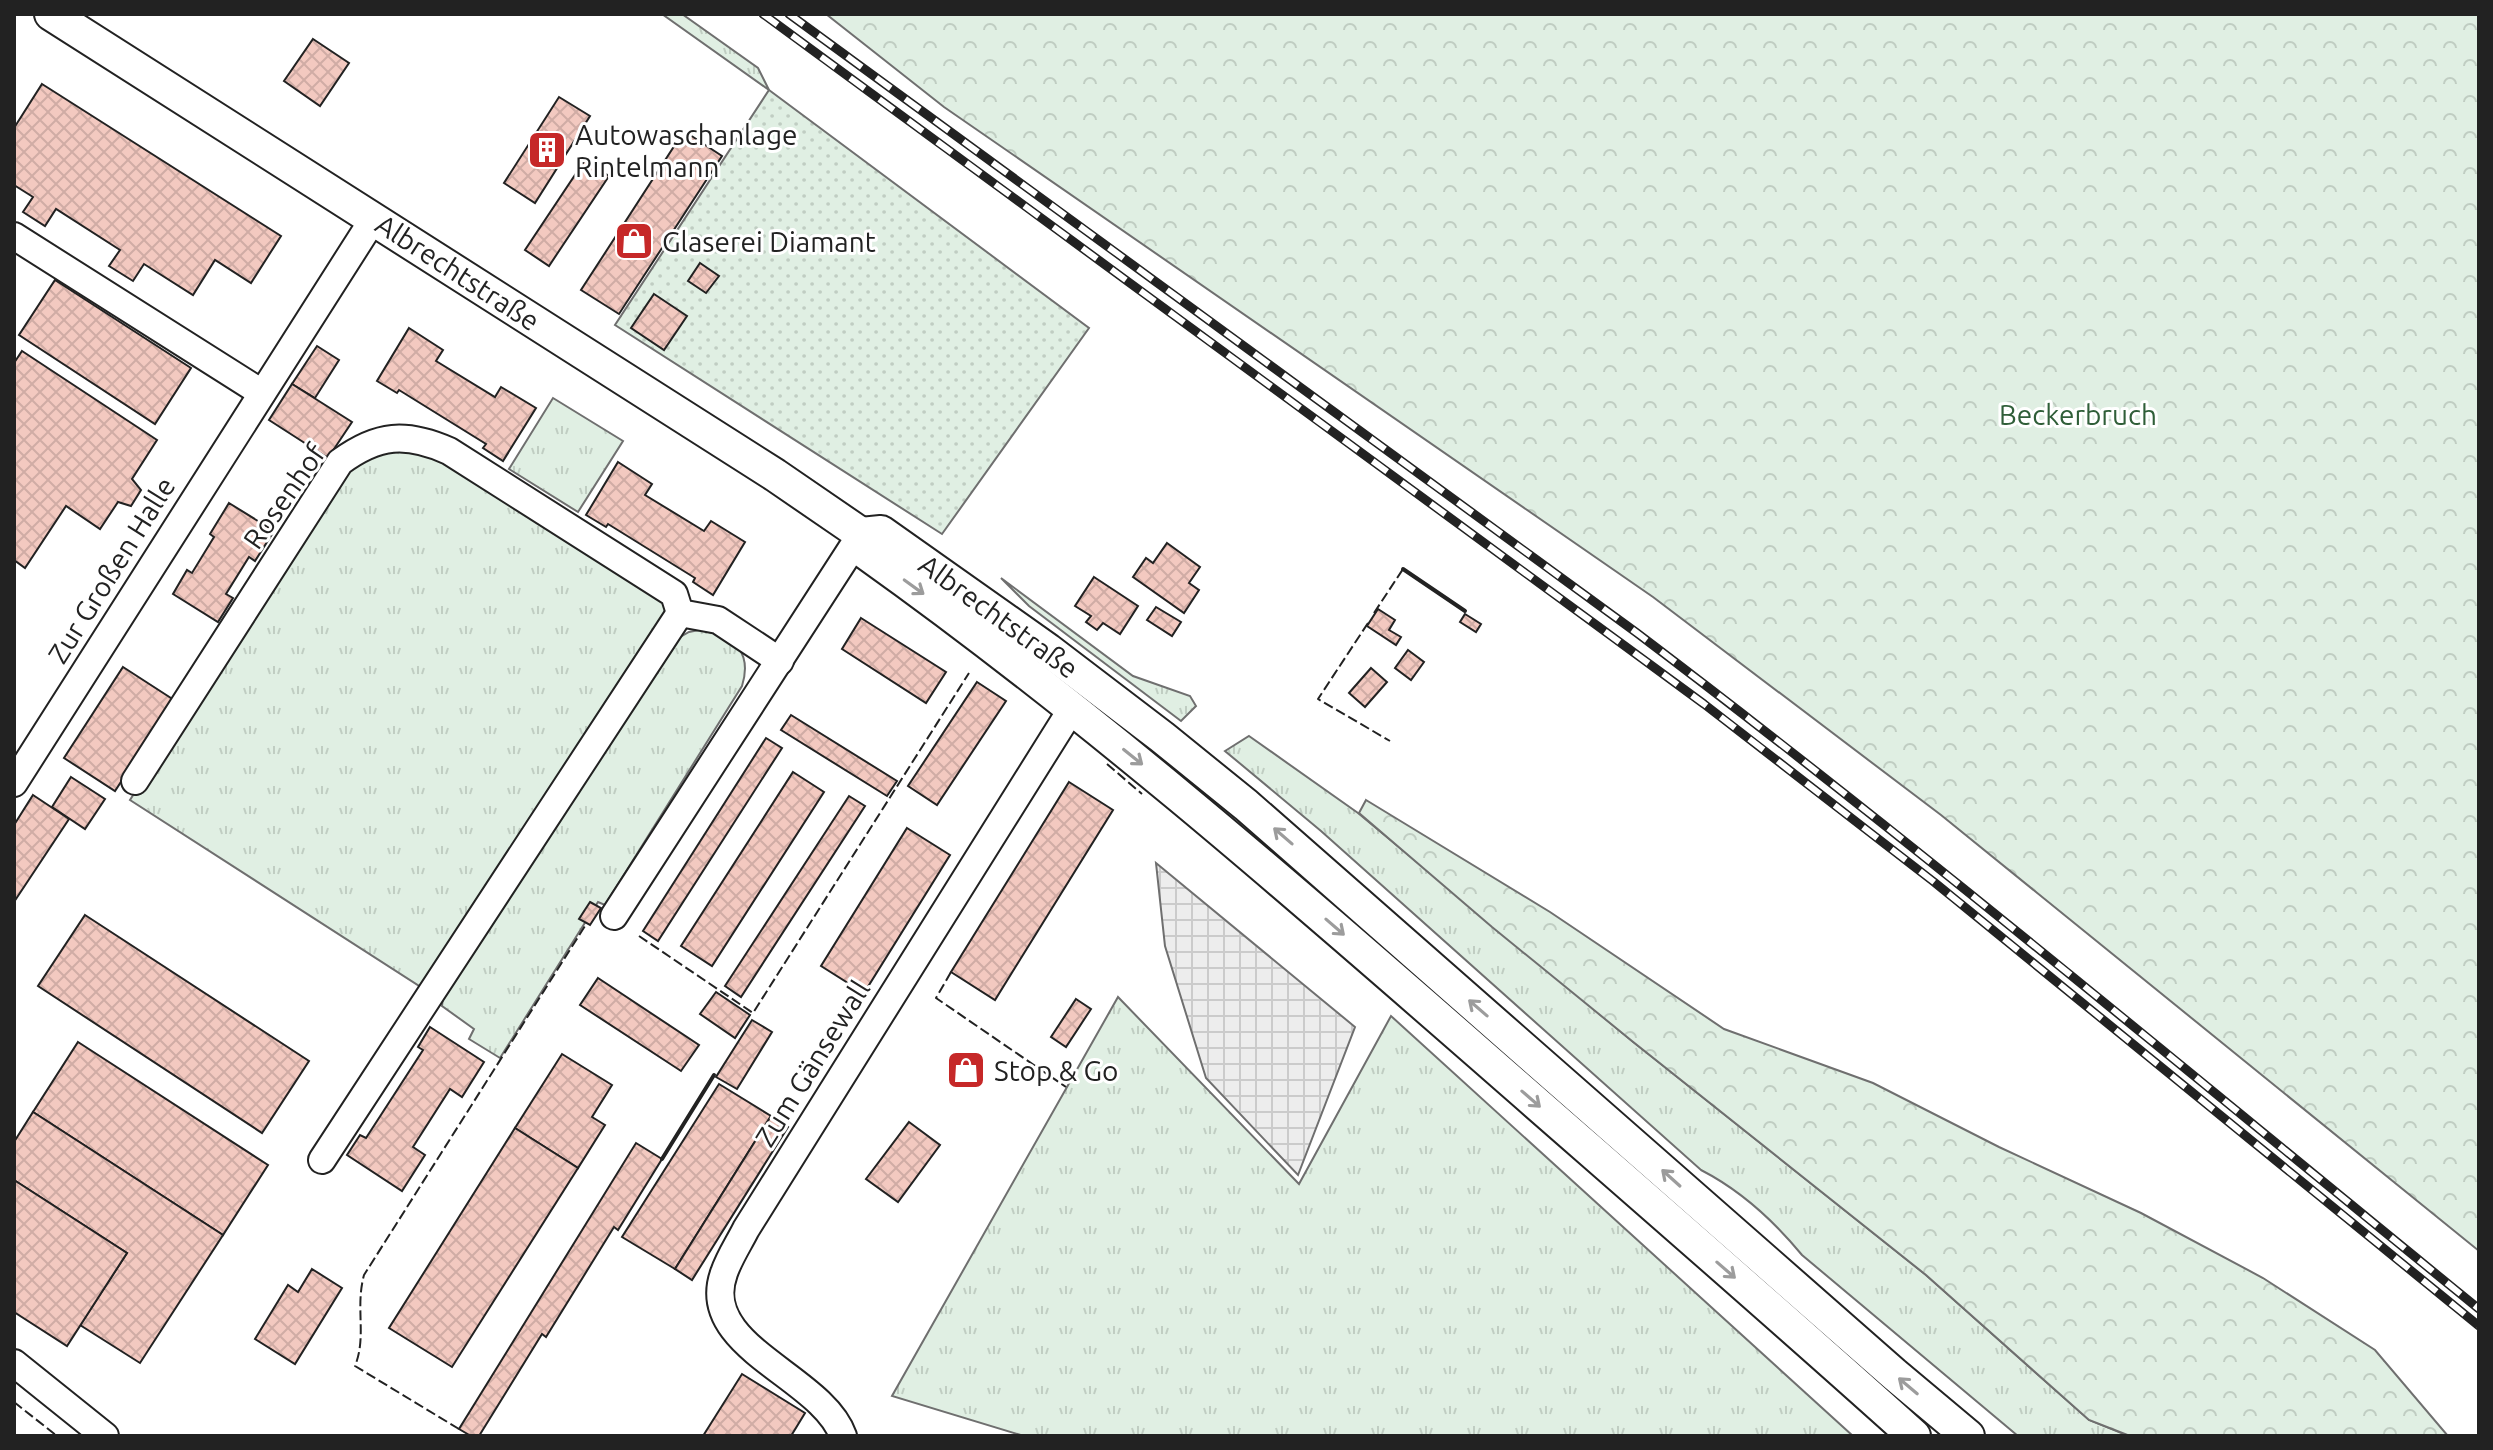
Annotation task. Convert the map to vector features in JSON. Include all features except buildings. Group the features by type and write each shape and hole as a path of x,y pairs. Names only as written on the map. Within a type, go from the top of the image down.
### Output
{"main road":[{"name":"Albrechtstraße","path":"51,14 775,475 861,534 881,532 1048,650 1132,713 1321,869 1968,1436"},
{"name":"Albrechtstraße","path":"861,534 866,553 1073,707 1308,903 1914,1436"}],"street":[{"name":"Zur Großen Halle","path":"14,783 374,218"},
{"path":"14,236 262,393"},
{"name":"Rosenhof","path":"135,781 340,462 362,446 407,438 449,451 674,594 680,613"},
{"path":"614,916 861,534"},
{"path":"322,1160 680,613 718,620 780,661"},
{"name":"Zum Gänsewall","path":"843,1436 835,1418 822,1403 745,1343 732,1329 723,1313 720,1294 723,1275 746,1229 1073,707"},
{"path":"14,1363 105,1436"}],"green space":[{"path":"662,14 682,14 758,68 769,90"},
{"name":"Beckerbruch","path":"826,14 2479,14 2479,1251 1941,815 1653,597 944,107"},
{"path":"769,90 1089,328 942,534 615,325"},
{"path":"553,398 623,441 578,512 509,469"},
{"path":"411,450 432,453 662,594 667,611 424,989 130,800 329,488 347,471 366,460"},
{"path":"1001,578 1133,676 1190,696 1196,706 1181,721 1029,606"},
{"path":"704,629 725,636 739,648 745,665 742,686 605,905 598,902 500,1058 469,1039 474,1029 442,1006 443,997 675,640 689,632"},
{"path":"1249,736 1358,813 1632,1041 1926,1275 2089,1420 2129,1436 2018,1436 1802,1255 1756,1207 1701,1170 1321,831 1225,751"},
{"path":"1366,800 1550,912 1724,1029 1873,1083 1999,1147 2141,1213 2263,1278 2375,1350 2448,1436 2130,1436 2089,1420 1926,1275 1492,927 1359,813"},
{"path":"1118,997 1299,1184 1391,1016 1853,1436 1024,1436 892,1396"}],"shaded area":[{"path":"1156,863 1355,1027 1298,1175 1206,1078 1165,946"}],"railway":[{"path":"763,14 1704,704 1934,882 2479,1326"},
{"path":"789,14 1637,633 2061,967 2479,1309"}],"fence":[{"path":"1374,613 1403,569"},
{"path":"1368,623 1318,699 1390,741"},
{"path":"639,936 753,1013 969,673"},
{"path":"1107,764 1142,794"},
{"path":"459,1429 355,1366 360,1344 360,1299 364,1275 585,926"},
{"path":"951,972 936,998 1066,1087"},
{"path":"14,1402 57,1436"}],"wall":[{"path":"1403,569 1465,611"},
{"path":"662,1159 714,1075"}],"place":[{"name":"Autowaschanlage Rintelmann","path":"547,150"},
{"name":"Glaserei Diamant","path":"634,241"},
{"name":"Stop & Go","path":"966,1070"}]}
